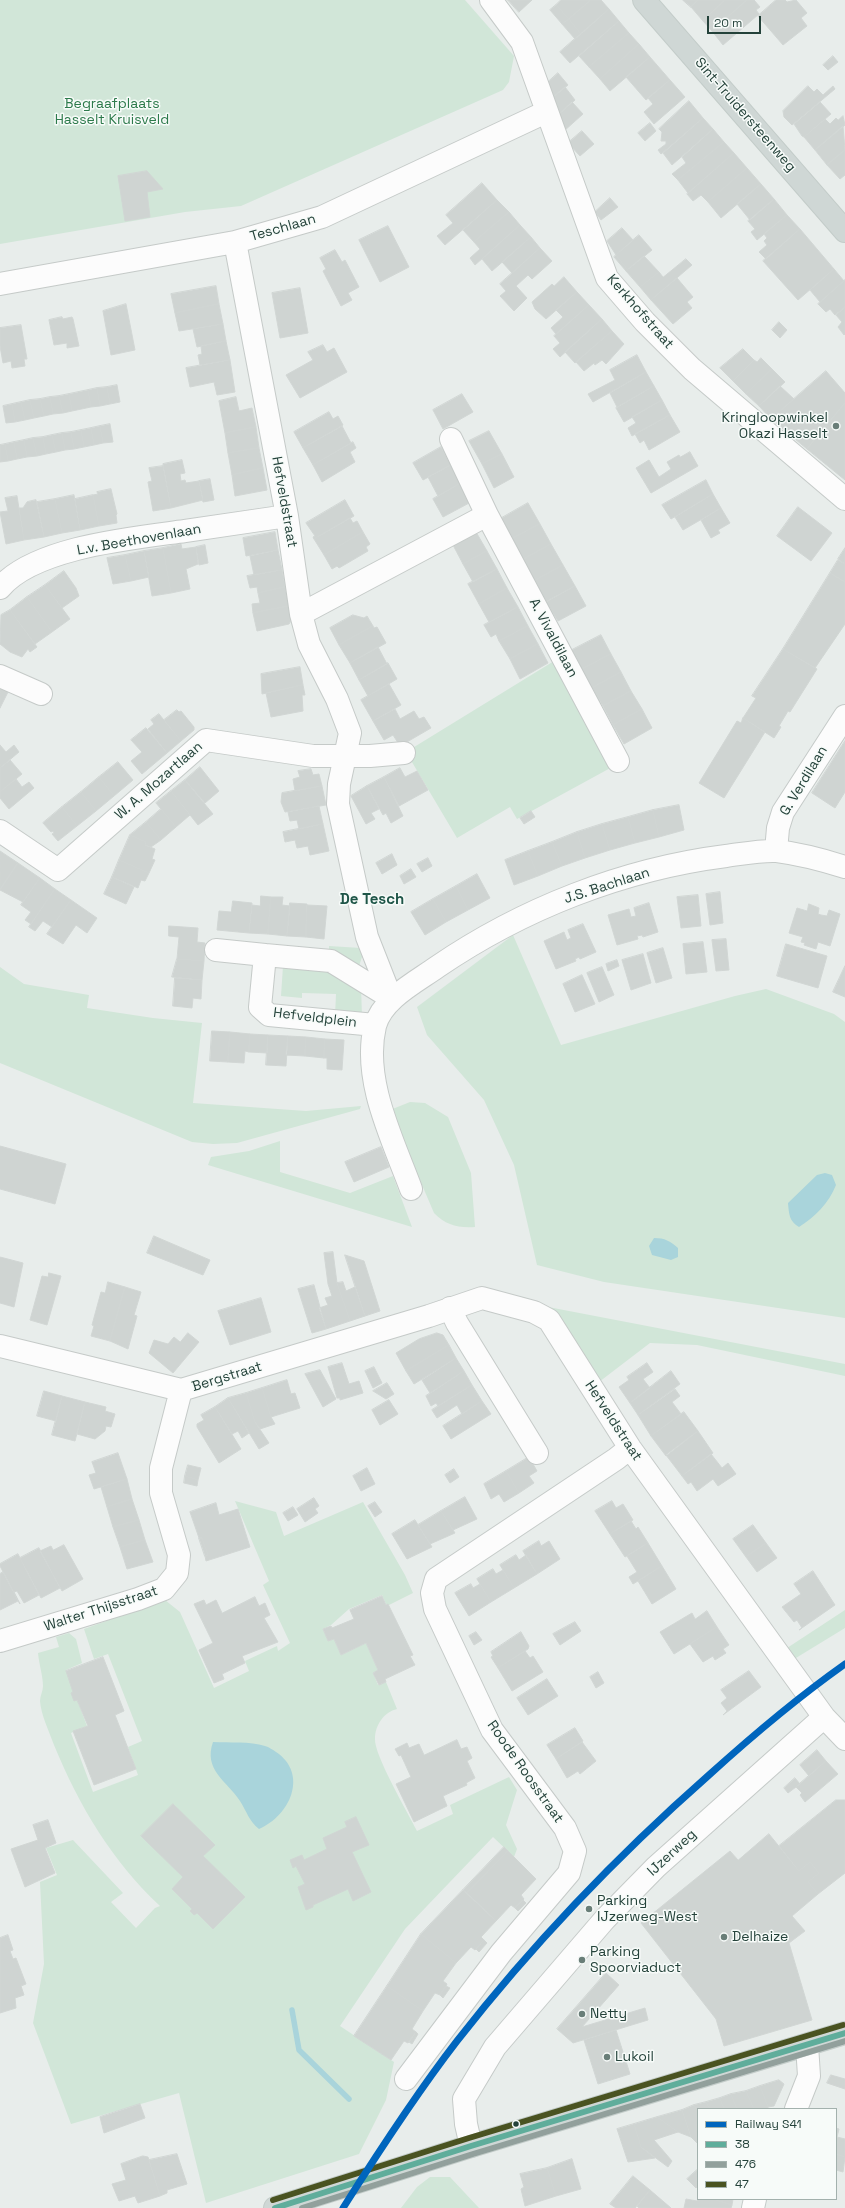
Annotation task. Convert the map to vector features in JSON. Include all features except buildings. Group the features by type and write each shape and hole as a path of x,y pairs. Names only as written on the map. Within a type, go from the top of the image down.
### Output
{"main road":[{"name":"Sint-Truidersteenweg","path":"644,0 845,231"},
{"path":"275,2208 471,2146 845,2033"}],"street":[{"name":"Kerkhofstraat","path":"491,0 522,42 607,278 645,322 692,369 845,498"},
{"name":"Teschlaan","path":"0,284 235,242 322,217 546,112"},
{"name":"Hefveldstraat","path":"235,242 287,516 301,614 309,644 337,698 350,733 339,784 338,804 367,937 391,998"},
{"name":"A. Vivaldilaan","path":"451,439 487,515 618,761"},
{"path":"301,614 487,515"},
{"name":"L.v. Beethovenlaan","path":"0,588 6,580 22,569 52,557 85,547 140,537 287,516"},
{"path":"0,676 41,694"},
{"name":"G. Verdilaan","path":"776,851 778,828 783,812 845,716"},
{"name":"W. A. Mozartlaan","path":"0,831 58,870 206,740 313,756 346,754"},
{"path":"346,754 370,756 404,753"},
{"name":"J.S. Bachlaan","path":"391,998 466,947 517,920 581,892 649,871 707,858 776,851 821,859 845,867"},
{"path":"216,950 331,961 391,998 376,1025 373,1064 378,1100 411,1189"},
{"name":"Hefveldplein","path":"265,955 260,1007 269,1015 376,1025"},
{"name":"Hefveldstraat","path":"450,1308 482,1298 534,1312 549,1320 630,1448 824,1717 845,1739"},
{"path":"450,1308 457,1323 537,1453"},
{"name":"Bergstraat","path":"0,1346 181,1390 429,1316 450,1308"},
{"name":"Walter Thijsstraat","path":"0,1641 138,1599 164,1589 177,1573 179,1555 161,1493 161,1468 181,1390"},
{"name":"Roode Roosstraat","path":"406,2079 500,1953 569,1873 575,1851 565,1828 492,1730 435,1609 432,1593 436,1579 616,1459 630,1448"},
{"name":"IJzerweg","path":"471,2146 466,2124 464,2099 495,2047 586,1940 641,1883 702,1824 824,1717"},
{"path":"796,2108 809,2076 807,2045"}],"green space":[{"name":"Begraafplaats Hasselt Kruisveld","path":"0,0 465,0 514,56 509,82 503,90 241,206 185,212 0,244"},
{"path":"559,658 614,766 517,819 510,807 457,838 406,752"},
{"path":"513,935 561,1045 735,996 766,989 834,1014 845,1022 845,1318 604,1282 537,1265 514,1165 484,1100 427,1035 417,1007"},
{"path":"329,946 361,948 363,954 359,966 329,954"},
{"path":"283,966 331,970 361,986 362,1017 335,1016 336,994 302,993 302,998 281,996"},
{"path":"0,967 24,984 89,995 87,1008 153,1018 202,1023 193,1103 306,1111 361,1106 360,1109 237,1143 213,1144 192,1142 0,1063"},
{"path":"410,1102 425,1103 448,1117 471,1173 475,1227 452,1225 434,1213 390,1110"},
{"path":"280,1141 280,1172 350,1193 393,1176 412,1227 208,1165 211,1157 249,1151"},
{"path":"543,1306 845,1364 845,1376 697,1345 650,1343 599,1382"},
{"path":"235,1501 276,1512 284,1536 363,1502 405,1575 413,1593 389,1605 386,1604 382,1595 349,1609 331,1625 323,1629 328,1641 334,1639 341,1655 366,1643 378,1670 373,1673 378,1685 386,1682 397,1709 384,1716 375,1734 376,1747 385,1770 417,1831 453,1814 450,1805 509,1777 517,1790 506,1825 517,1849 514,1857 493,1837 405,1929 340,2026 394,2062 386,2100 359,2154 206,2203 179,2093 71,2124 33,2023 44,1964 40,1882 57,1875 46,1848 73,1840 123,1893 111,1902 136,1928 155,1908 160,1906 143,1889 112,1851 98,1832 74,1790 54,1745 42,1712 40,1697 43,1682 38,1653 59,1647 56,1637 69,1633 76,1639 82,1663 66,1670 87,1726 71,1733 93,1792 138,1775 128,1747 142,1741 108,1654 94,1659 84,1629 165,1600 180,1612 214,1688 249,1671 245,1661 277,1646 278,1651 290,1643 263,1585 269,1581"},
{"path":"845,1610 845,1628 791,1661 784,1650"},
{"path":"430,2177 450,2177 479,2208 401,2208 417,2187"}],"water":[{"path":"825,1173 832,1175 836,1185 833,1192 821,1209 811,1219 799,1227 791,1220 788,1203 817,1175"},
{"path":"654,1238 664,1239 678,1248 678,1257 671,1260 652,1255 649,1246"},
{"path":"213,1742 259,1744 276,1752 286,1761 292,1771 292,1794 287,1805 270,1823 259,1829 250,1820 240,1801 214,1768 211,1760"}],"waterway":[{"path":"292,2010 299,2050 349,2099"}],"rail line":[{"name":"S41","path":"343,2208 370,2165 427,2081 486,2005 545,1936 609,1869 675,1806 775,1718 845,1664"}],"transit line":[{"name":"47","path":"273,2200 469,2138 843,2025"},
{"name":"38","path":"275,2208 471,2146 845,2033"},
{"name":"476","path":"302,2208 473,2154 845,2041"}],"place":[{"name":"Kringloopwinkel Okazi Hasselt","path":"836,426"},
{"name":"Parking IJzerweg-West","path":"589,1909"},
{"name":"Delhaize","path":"724,1937"},
{"name":"Parking Spoorviaduct","path":"582,1960"},
{"name":"Netty","path":"582,2014"},
{"name":"Lukoil","path":"607,2057"}],"district":[{"name":"De Tesch","path":"372,900"}]}
